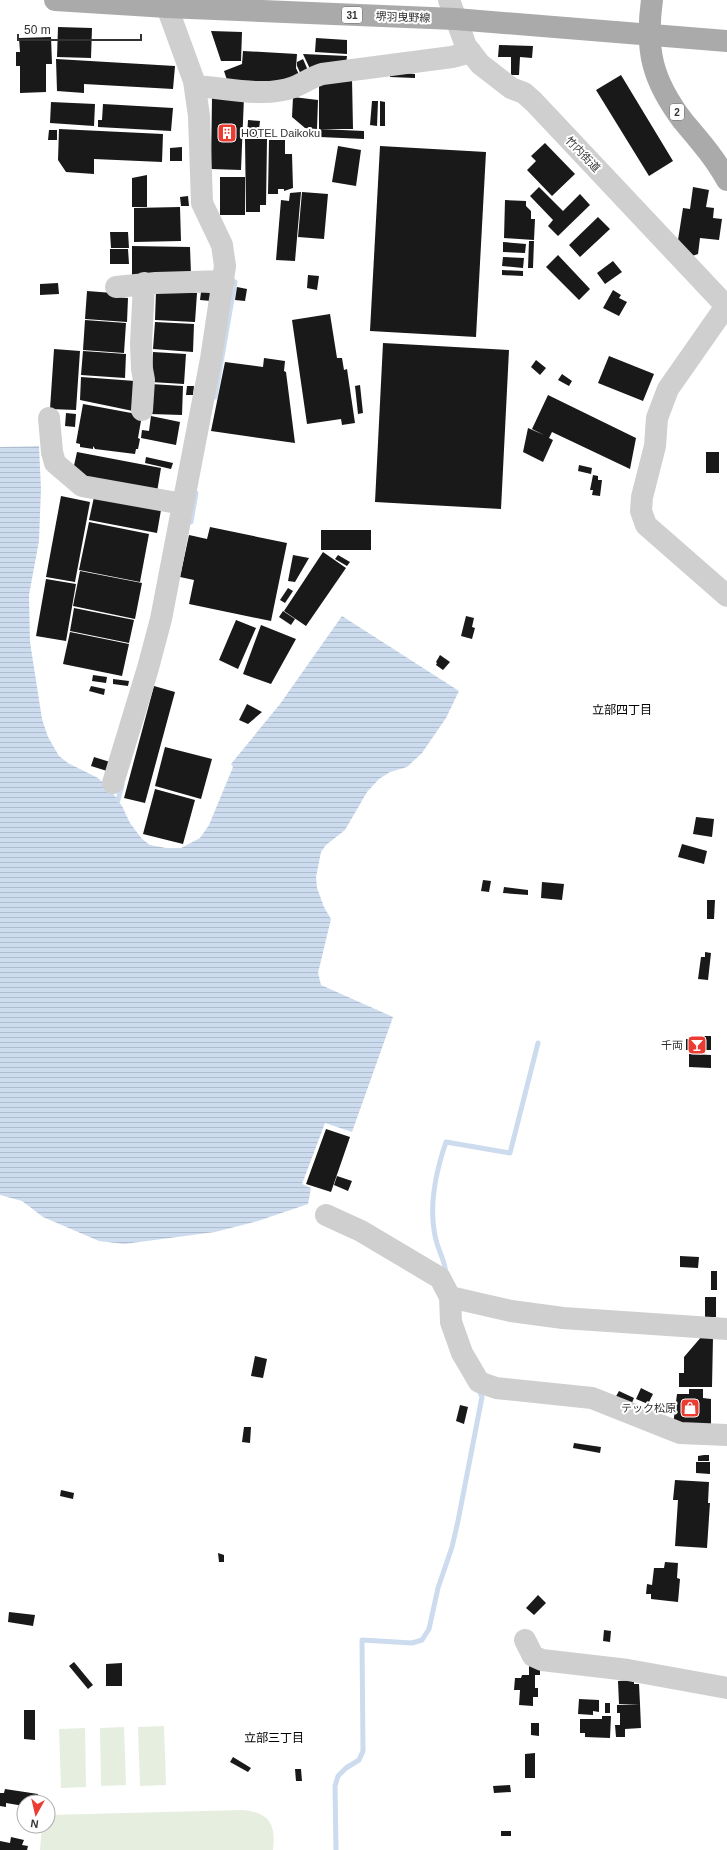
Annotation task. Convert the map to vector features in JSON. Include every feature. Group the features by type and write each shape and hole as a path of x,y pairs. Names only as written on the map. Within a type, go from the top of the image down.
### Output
{"main road":[{"name":"堺羽曳野線","path":"55,0 167,7 452,9 649,34 727,41"},
{"name":"2","path":"652,0 649,46 654,68 665,94 683,120 715,160 727,180"}],"street":[{"path":"113,783 152,653 183,504 211,359 224,281 225,266 223,251 205,210 201,196 199,116 196,86 167,7"},
{"name":"竹内街道","path":"452,9 466,46 480,64 501,81 524,94 534,102 726,306"},
{"path":"196,86 254,91 275,91 294,87 310,78 322,74 452,57 471,52"},
{"path":"116,287 144,283 224,281"},
{"path":"142,410 144,380 141,344 144,283"},
{"path":"726,306 668,389 657,418 655,446 640,511 646,525 727,596"},
{"path":"49,418 52,452 55,463 82,486 183,504"},
{"path":"326,1215 361,1231 446,1290 511,1311 563,1318 727,1329"},
{"path":"446,1290 451,1322 462,1352 479,1382 496,1388 592,1398 680,1433 727,1435"},
{"path":"525,1640 533,1656 542,1660 628,1670 727,1688"}],"shaded area":[{"path":"164,1726 166,1785 140,1786 138,1727"},
{"path":"124,1727 126,1785 101,1786 100,1728"},
{"path":"85,1728 86,1787 61,1788 59,1729"},
{"path":"243,1810 260,1814 269,1821 273,1833 273,1850 40,1850 41,1834 56,1834 56,1815"}],"water":[{"path":"39,446 41,489 39,541 29,595 30,642 42,719 48,737 59,756 68,763 98,778 109,788 122,806 130,823 142,839 150,845 166,848 181,848 200,838 209,825 233,767 231,764 280,704 342,616 459,691 446,718 422,753 407,767 390,772 379,779 367,792 345,830 326,845 321,852 316,877 317,888 324,907 331,919 318,973 321,985 393,1017 352,1132 325,1123 302,1184 311,1188 308,1204 258,1221 215,1232 124,1244 99,1241 43,1217 22,1201 0,1195 0,447"}],"building":[{"path":"58,27 92,28 91,58 57,57"},
{"path":"211,31 242,32 241,61 221,61"},
{"path":"51,37 52,64 46,64 46,92 20,93 20,66 16,66 16,52 20,52 19,38"},
{"path":"316,38 347,40 347,54 315,52"},
{"path":"499,45 533,46 532,58 520,57 519,75 511,75 511,57 498,57"},
{"path":"243,51 297,54 296,68 301,79 229,86 224,71 242,64"},
{"path":"303,54 347,56 346,65 311,71"},
{"path":"56,59 175,66 173,89 84,84 84,93 57,91"},
{"path":"303,59 310,75 303,79 297,66 297,62"},
{"path":"390,72 415,74 415,78 390,77"},
{"path":"621,75 673,161 649,176 596,90"},
{"path":"352,79 353,129 319,129 319,82"},
{"name":"HOTEL Daikoku","path":"212,97 244,97 241,170 211,169"},
{"path":"293,97 318,100 317,129 305,128 292,117"},
{"path":"372,101 378,101 377,126 370,125"},
{"path":"380,101 385,102 385,126 380,126"},
{"path":"51,102 95,104 94,126 50,123"},
{"path":"103,104 173,108 171,131 98,127 98,120 102,120"},
{"path":"248,120 260,121 258,138 247,137"},
{"path":"59,129 163,134 162,162 94,159 94,174 66,172 58,160"},
{"path":"320,129 364,131 364,139 320,137"},
{"path":"49,130 57,130 57,140 48,140"},
{"path":"245,139 267,139 266,205 260,205 260,212 246,212"},
{"path":"269,140 285,140 285,154 292,154 293,188 284,191 284,189 278,189 278,194 268,194"},
{"path":"545,143 575,174 552,196 527,170 536,161 531,156"},
{"path":"338,146 361,150 356,186 332,182"},
{"path":"380,146 486,152 476,337 370,331"},
{"path":"182,147 182,161 170,161 170,148"},
{"path":"147,175 147,207 132,207 132,178"},
{"path":"220,177 245,177 245,215 220,215"},
{"path":"539,187 563,211 580,194 590,205 558,236 548,226 553,220 530,196"},
{"path":"693,187 709,190 706,207 714,208 713,218 722,219 719,240 700,238 698,254 689,257 678,240 683,208 690,209"},
{"path":"301,192 295,261 276,260 281,200 289,201 290,193"},
{"path":"302,192 328,194 324,239 298,237"},
{"path":"188,196 189,206 181,206 180,197"},
{"path":"505,200 526,201 526,206 531,211 531,219 535,219 534,240 504,238"},
{"path":"180,207 181,241 134,242 134,208"},
{"path":"598,217 610,229 580,257 569,245"},
{"path":"110,232 128,232 129,248 111,248"},
{"path":"529,241 534,241 533,268 528,268"},
{"path":"503,242 526,244 525,253 503,252"},
{"path":"132,246 190,247 191,274 132,276"},
{"path":"110,249 128,249 129,264 110,264"},
{"path":"558,255 590,289 579,300 546,267"},
{"path":"503,257 524,258 523,268 502,266"},
{"path":"613,261 622,272 605,284 597,273"},
{"path":"502,270 523,271 523,276 502,275"},
{"path":"308,275 319,276 317,290 307,288"},
{"path":"58,283 59,294 40,295 40,284"},
{"path":"237,287 247,289 245,301 235,300"},
{"path":"613,290 621,295 619,298 627,302 619,316 603,308"},
{"path":"87,291 113,293 113,297 128,298 127,322 85,319"},
{"path":"156,291 197,293 195,322 155,320"},
{"path":"201,292 211,293 211,301 200,300"},
{"path":"330,314 337,358 342,358 344,370 347,369 355,423 342,425 341,419 307,424 292,320"},
{"path":"85,320 126,323 124,353 83,350"},
{"path":"155,322 194,324 193,352 153,349"},
{"path":"383,343 509,350 501,509 375,502"},
{"path":"54,349 80,351 76,410 50,409"},
{"path":"83,351 126,354 125,378 81,375"},
{"path":"153,352 186,354 184,384 151,382"},
{"path":"609,356 654,374 643,401 598,383"},
{"path":"264,358 285,361 284,371 286,372 295,443 211,431 225,362 263,367"},
{"path":"536,360 546,368 540,375 531,367"},
{"path":"562,374 572,381 569,386 558,380"},
{"path":"81,377 135,381 133,411 80,400"},
{"path":"151,384 183,386 182,415 150,414"},
{"path":"360,385 363,413 358,414 355,386"},
{"path":"187,386 194,386 193,395 186,395"},
{"path":"548,395 636,438 630,469 552,432 549,438 553,440 543,462 523,452 528,428 544,435 532,429"},
{"path":"83,404 142,415 138,438 140,439 138,449 136,449 135,454 95,449 93,446 93,449 80,447 80,444 76,443"},
{"path":"66,413 76,414 75,427 65,426"},
{"path":"151,416 180,422 176,445 141,438 142,430 149,431"},
{"path":"77,452 161,468 157,492 82,477 73,470"},
{"path":"706,452 719,452 719,473 706,473"},
{"path":"146,457 173,463 171,469 145,463"},
{"path":"579,465 592,468 591,474 578,471"},
{"path":"593,475 598,476 598,480 602,480 600,496 592,495 593,490 590,490"},
{"path":"61,496 90,502 75,582 46,577"},
{"path":"94,497 161,510 157,533 89,520"},
{"path":"89,522 149,534 140,582 79,570"},
{"path":"210,527 287,543 271,621 189,604 194,580 180,577 189,535 207,539"},
{"path":"321,530 371,530 371,550 321,550"},
{"path":"323,552 346,568 306,626 284,611"},
{"path":"293,555 309,558 295,582 288,581"},
{"path":"338,555 350,562 347,566 335,559"},
{"path":"80,571 142,583 135,619 73,606"},
{"path":"46,579 76,584 66,641 36,636"},
{"path":"288,588 293,591 285,603 280,600"},
{"path":"74,608 134,620 129,643 70,631"},
{"path":"283,611 295,619 291,625 279,617"},
{"path":"466,616 474,618 472,627 475,628 472,639 461,636"},
{"path":"236,620 256,628 238,669 219,660"},
{"path":"261,625 296,639 271,684 243,674"},
{"path":"70,632 129,644 122,676 63,664"},
{"path":"440,655 450,662 443,670 436,665"},
{"path":"93,675 107,677 106,683 92,681"},
{"path":"113,679 129,681 128,686 113,684"},
{"path":"91,686 105,689 104,695 89,691"},
{"path":"154,686 175,692 145,803 124,798"},
{"path":"247,704 262,712 248,724 239,720"},
{"path":"165,747 212,759 201,799 155,786"},
{"path":"94,757 110,762 107,771 91,766"},
{"path":"155,789 195,800 183,844 143,834"},
{"path":"696,817 714,819 712,837 693,834"},
{"path":"682,844 707,851 704,864 678,857"},
{"path":"483,880 491,881 489,892 481,891"},
{"path":"542,882 564,884 562,900 541,898"},
{"path":"504,887 528,890 528,895 503,893"},
{"path":"707,900 715,900 714,919 707,919"},
{"path":"705,952 711,953 708,980 698,979 701,957 705,957"},
{"path":"695,1036 711,1036 711,1050 686,1050 686,1039 695,1040"},
{"path":"689,1054 711,1055 711,1068 689,1067"},
{"path":"326,1129 350,1137 331,1192 306,1184"},
{"path":"337,1176 352,1181 348,1191 334,1185"},
{"path":"680,1256 699,1257 698,1268 680,1267"},
{"path":"711,1271 717,1271 717,1290 711,1290"},
{"path":"705,1297 716,1297 716,1317 705,1317"},
{"path":"702,1336 713,1337 712,1387 679,1387 679,1373 684,1373 684,1357"},
{"path":"255,1356 267,1359 263,1378 251,1376"},
{"path":"641,1388 653,1394 648,1404 636,1399"},
{"path":"689,1389 703,1389 703,1398 711,1399 711,1427 673,1425 677,1394 689,1394"},
{"path":"619,1391 634,1398 631,1405 615,1398"},
{"path":"460,1405 468,1407 464,1424 456,1421"},
{"path":"244,1427 251,1427 250,1443 242,1442"},
{"path":"574,1443 601,1447 600,1453 573,1448"},
{"path":"709,1455 709,1461 698,1461 698,1456"},
{"path":"696,1462 710,1462 710,1474 696,1473"},
{"path":"675,1480 709,1482 708,1503 710,1503 707,1548 675,1546 678,1500 673,1500"},
{"path":"61,1490 74,1493 73,1499 60,1496"},
{"path":"218,1553 224,1555 224,1562 219,1562"},
{"path":"665,1562 678,1563 677,1578 680,1579 678,1602 651,1599 651,1594 646,1594 647,1584 652,1585 654,1568 664,1568"},
{"path":"538,1595 546,1603 534,1615 526,1608"},
{"path":"9,1612 35,1615 33,1626 8,1622"},
{"path":"604,1630 611,1631 610,1642 603,1641"},
{"path":"74,1662 93,1685 88,1689 69,1666"},
{"path":"122,1663 122,1686 106,1686 106,1664"},
{"path":"529,1663 540,1664 540,1675 535,1675 535,1688 538,1688 538,1697 533,1697 533,1706 519,1705 520,1690 514,1690 515,1678 521,1678 522,1675 529,1675"},
{"path":"634,1680 634,1684 639,1684 640,1704 619,1704 618,1681"},
{"path":"579,1699 599,1700 599,1712 593,1711 593,1715 578,1714"},
{"path":"605,1703 610,1703 610,1713 605,1713"},
{"path":"640,1704 641,1728 625,1729 625,1737 616,1737 615,1725 620,1725 620,1713 617,1713 617,1705"},
{"path":"24,1710 35,1710 35,1740 24,1739"},
{"path":"602,1716 611,1716 610,1738 585,1737 585,1733 580,1733 580,1719 602,1719"},
{"path":"531,1723 539,1723 539,1736 531,1735"},
{"path":"535,1753 535,1778 525,1778 525,1754"},
{"path":"233,1757 251,1768 248,1772 230,1762"},
{"path":"295,1769 301,1769 302,1781 296,1781"},
{"path":"510,1785 511,1792 494,1793 493,1786"},
{"path":"5,1789 38,1794 16,1794 16,1805 6,1803 6,1807 0,1806 0,1793 4,1793"},
{"path":"501,1831 511,1831 511,1836 501,1836"},
{"path":"11,1837 24,1840 22,1845 28,1846 27,1850 0,1850 0,1841 10,1843"}],"waterway":[{"path":"215,397 235,282"},
{"path":"191,522 196,493"},
{"path":"118,800 122,785"},
{"path":"446,1275 444,1262 436,1240 433,1215 436,1177 446,1142 510,1153 538,1043"},
{"path":"336,1850 335,1786 338,1776 346,1768 359,1760 363,1751 362,1640 412,1643 422,1640 429,1629 438,1588 452,1547 458,1521 482,1397 478,1388"}],"place":[{"name":"HOTEL Daikoku","path":"227,133"},
{"name":"千両","path":"697,1045"},
{"name":"テック松原","path":"690,1408"}],"district":[{"name":"立部四丁目","path":"622,710"},
{"name":"立部三丁目","path":"274,1738"}]}
